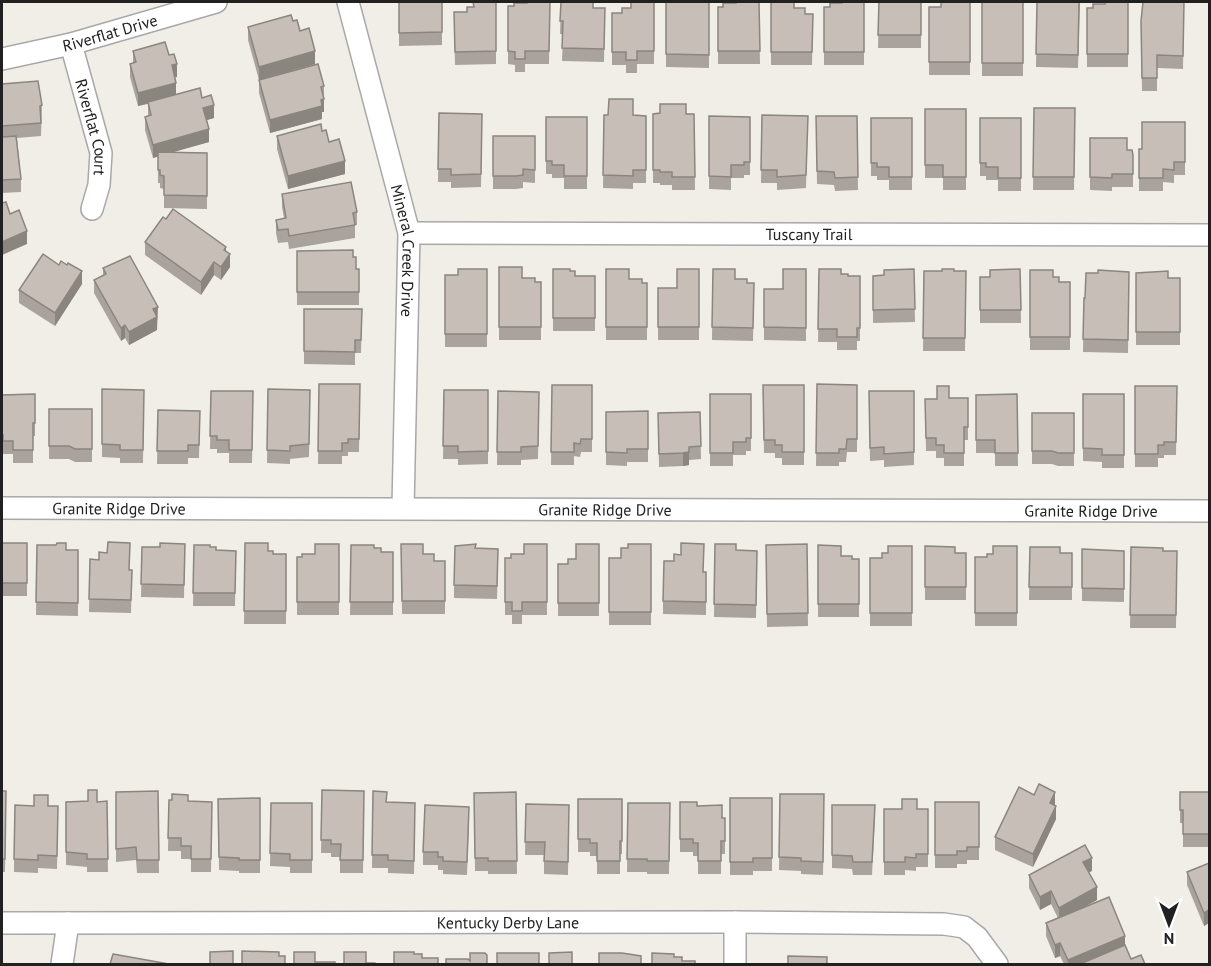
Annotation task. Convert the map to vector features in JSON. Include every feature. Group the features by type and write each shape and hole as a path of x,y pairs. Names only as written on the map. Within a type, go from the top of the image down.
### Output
{"street":[{"name":"Riverflat Drive","path":"2,59 71,44 216,2"},
{"name":"Mineral Creek Drive","path":"348,2 409,233 403,508"},
{"name":"Riverflat Court","path":"71,44 101,153 99,185 92,208"},
{"name":"Tuscany Trail","path":"409,233 1209,235"},
{"name":"Granite Ridge Drive","path":"2,508 1209,511"},
{"path":"735,922 735,964"},
{"name":"Kentucky Derby Lane","path":"2,923 944,924 964,927 977,938 998,964"},
{"path":"62,964 68,923"}],"building":[{"path":"399,2 442,2 442,32 399,33"},
{"path":"473,2 496,2 496,51 455,52 454,12 467,12 467,7 474,7"},
{"path":"527,2 550,2 549,51 525,51 525,59 515,59 515,52 508,51 508,6"},
{"path":"561,2 593,2 593,8 605,8 604,49 562,48"},
{"path":"631,2 654,2 654,51 637,51 637,60 626,60 626,52 612,52 612,13 622,13 622,8 631,8"},
{"path":"666,2 709,2 709,55 666,54"},
{"path":"759,2 760,51 718,51 718,7 723,7 723,3"},
{"path":"771,2 794,2 794,8 805,8 805,14 813,14 812,52 771,52"},
{"path":"864,2 864,52 824,52 824,7 830,7 830,3"},
{"path":"879,2 921,2 921,35 878,35"},
{"path":"941,2 970,2 970,62 929,62 929,7 941,7"},
{"path":"982,2 1023,2 1023,63 982,63"},
{"path":"1037,2 1079,2 1078,55 1036,54"},
{"path":"1105,2 1128,2 1128,54 1087,54 1087,8 1093,8 1093,4 1105,4"},
{"path":"1143,2 1184,2 1183,56 1157,55 1157,78 1142,78"},
{"path":"291,15 293,21 297,20 300,31 309,28 315,51 259,67 248,27"},
{"path":"165,42 169,55 174,54 177,64 172,65 176,83 138,93 130,64 136,62 133,51"},
{"path":"318,64 324,86 321,87 324,99 321,100 322,106 270,120 259,80"},
{"path":"38,81 42,105 40,106 41,123 2,126 2,84"},
{"path":"200,88 202,98 211,95 214,105 203,108 209,129 153,145 145,117 151,115 148,102"},
{"path":"609,99 633,99 633,115 646,116 646,170 633,170 633,176 603,175 604,115 608,115"},
{"path":"660,104 686,104 686,114 694,114 695,177 672,177 672,172 653,170 653,114 660,113"},
{"path":"1034,108 1075,108 1074,177 1033,177"},
{"path":"925,109 966,109 966,177 943,177 943,165 925,165"},
{"path":"439,113 482,114 481,174 451,175 451,169 438,169"},
{"path":"762,115 808,116 806,175 777,177 777,170 761,170"},
{"path":"709,116 750,117 750,162 744,162 744,165 731,165 731,177 709,176"},
{"path":"816,116 857,116 858,177 835,178 834,172 817,171"},
{"path":"546,117 587,117 587,176 564,176 564,165 552,165 552,161 546,161"},
{"path":"871,118 912,118 912,177 889,177 889,167 877,167 877,163 871,163"},
{"path":"980,118 1021,118 1021,178 998,178 998,167 986,167 986,163 980,163"},
{"path":"1142,122 1185,122 1185,162 1174,162 1174,170 1163,169 1163,178 1139,178"},
{"path":"321,124 322,131 326,130 329,142 339,139 345,161 288,176 277,136"},
{"path":"16,136 21,179 2,180 2,137"},
{"path":"493,136 535,136 535,170 523,169 523,175 516,176 493,176"},
{"path":"1090,138 1127,138 1127,150 1132,150 1133,155 1133,174 1112,174 1112,178 1090,177"},
{"path":"158,152 207,153 207,196 164,195 164,176 160,175 160,170 158,170"},
{"path":"351,182 357,212 353,213 355,225 289,236 288,229 278,230 276,220 286,218 282,194"},
{"path":"6,202 10,214 19,210 27,231 2,242 2,203"},
{"path":"173,209 226,247 224,250 230,254 221,267 214,262 201,282 145,242 163,217 166,219"},
{"path":"353,250 353,257 356,257 356,269 359,269 359,292 297,292 297,251"},
{"path":"43,254 59,265 61,261 82,271 55,313 19,290"},
{"path":"130,256 158,307 153,309 157,317 129,332 125,325 121,328 94,280 106,274 103,268"},
{"path":"499,267 522,267 522,278 535,278 535,282 541,282 541,327 499,327"},
{"path":"458,269 487,269 487,334 445,334 445,275 458,275"},
{"path":"553,269 570,269 570,271 575,271 575,276 595,276 595,318 553,318"},
{"path":"606,269 629,269 629,279 642,279 642,283 647,283 647,327 606,327"},
{"path":"677,269 699,269 699,327 658,327 658,288 677,288"},
{"path":"713,269 735,269 735,279 747,279 747,283 754,283 753,328 712,327"},
{"path":"783,269 806,269 806,328 764,327 764,289 783,289"},
{"path":"819,269 841,269 841,274 860,276 860,328 857,328 857,337 837,337 837,329 818,329"},
{"path":"914,269 915,309 873,310 873,276 884,275 884,270"},
{"path":"942,269 966,271 965,338 923,338 924,271 942,271"},
{"path":"1020,269 1021,310 980,310 980,277 990,277 990,270"},
{"path":"1030,270 1053,270 1053,277 1059,277 1059,282 1070,282 1070,337 1030,337"},
{"path":"1098,270 1129,272 1128,340 1083,339 1086,273 1098,273"},
{"path":"1168,271 1168,278 1180,278 1180,332 1136,332 1136,273"},
{"path":"304,309 362,309 361,340 355,340 355,352 304,351"},
{"path":"319,384 360,384 359,439 348,439 348,443 342,443 342,451 318,451"},
{"path":"817,384 857,385 857,439 847,439 846,449 839,449 839,453 816,453"},
{"path":"552,385 592,385 592,439 581,439 580,444 574,443 574,452 551,452"},
{"path":"763,385 804,385 804,452 782,452 782,445 775,445 775,440 764,440"},
{"path":"937,386 949,386 949,398 968,398 968,427 964,427 964,453 944,453 944,445 936,445 936,438 926,438 925,399 937,399"},
{"path":"1135,386 1177,386 1176,442 1164,442 1164,445 1158,445 1158,454 1135,454"},
{"path":"102,389 144,390 143,450 120,450 120,445 102,444"},
{"path":"268,389 310,390 309,444 290,446 290,451 267,450"},
{"path":"444,390 488,390 488,451 458,452 458,446 443,446"},
{"path":"211,391 253,391 252,450 229,450 229,440 217,440 217,436 210,436"},
{"path":"498,391 539,392 538,446 521,447 521,452 497,452"},
{"path":"869,391 914,391 914,452 884,454 884,447 870,448"},
{"path":"35,394 33,450 13,450 13,441 3,441 2,395"},
{"path":"710,394 751,394 751,438 746,438 746,442 733,442 733,453 710,453"},
{"path":"1017,394 1018,453 995,453 995,440 976,440 976,395"},
{"path":"1083,394 1124,394 1124,455 1102,455 1102,449 1083,448"},
{"path":"49,409 92,409 92,449 49,446"},
{"path":"158,410 200,411 199,445 188,445 188,451 157,451"},
{"path":"648,411 648,449 627,449 627,453 606,452 606,412"},
{"path":"700,412 701,446 689,447 689,452 659,454 658,413"},
{"path":"1032,413 1074,413 1074,453 1032,451"},
{"path":"108,542 130,543 131,600 89,599 90,559 99,560 99,552 107,553"},
{"path":"2,543 27,543 27,583 2,583"},
{"path":"66,543 66,550 78,550 78,603 36,602 37,545 56,545"},
{"path":"160,543 185,544 184,585 141,584 142,547 160,547"},
{"path":"245,543 268,543 268,551 273,551 273,554 286,554 286,611 244,611"},
{"path":"681,543 704,544 703,572 706,572 706,602 663,601 664,561 674,561 674,554 681,555"},
{"path":"315,544 339,544 339,602 297,602 297,557 302,557 302,554 315,554"},
{"path":"401,544 423,544 423,554 434,554 434,561 445,561 445,601 402,601"},
{"path":"476,544 475,548 498,549 497,586 454,585 455,546"},
{"path":"524,544 547,544 547,602 522,602 522,611 512,611 512,602 505,602 505,558 511,558 511,554 524,554"},
{"path":"576,544 599,544 599,603 558,603 558,564 568,564 568,559 576,559"},
{"path":"628,544 651,544 651,612 609,612 609,558 621,558 621,548 628,548"},
{"path":"715,544 736,544 736,550 757,551 756,605 714,604"},
{"path":"807,544 808,613 767,614 766,545"},
{"path":"194,545 210,545 210,547 216,547 216,550 236,551 235,593 193,593"},
{"path":"351,545 374,545 374,548 381,548 381,552 393,552 393,602 350,602"},
{"path":"818,545 841,546 841,556 852,556 852,559 859,559 859,604 818,604"},
{"path":"888,546 912,546 912,613 870,613 870,558 882,558 882,553 888,553"},
{"path":"925,546 955,547 955,553 966,553 966,587 925,587"},
{"path":"993,546 1017,546 1017,613 975,613 975,557 987,557 987,554 993,554"},
{"path":"1030,547 1060,547 1060,553 1072,553 1072,587 1029,587"},
{"path":"1131,547 1177,551 1176,615 1130,615"},
{"path":"1082,549 1124,551 1124,589 1082,588"},
{"path":"1039,784 1055,792 1050,803 1056,806 1033,854 995,837 1019,787 1034,795"},
{"path":"88,790 97,790 97,802 107,801 108,859 87,859 87,854 66,852 66,802 88,801"},
{"path":"322,790 364,791 363,860 340,860 341,844 331,844 331,840 321,840"},
{"path":"2,791 6,791 5,859 2,859"},
{"path":"158,791 159,860 137,860 136,847 116,849 116,792"},
{"path":"373,791 387,792 386,802 415,803 414,861 388,860 388,855 372,855"},
{"path":"516,792 517,861 488,861 488,858 475,858 474,793"},
{"path":"1180,792 1209,792 1209,834 1183,834"},
{"path":"172,794 188,795 188,801 212,802 211,859 191,859 191,846 181,846 181,838 168,838 169,800 172,800"},
{"path":"780,794 824,794 823,862 779,857"},
{"path":"34,795 48,795 48,806 58,806 57,856 38,855 38,860 14,859 15,805 34,806"},
{"path":"260,798 260,860 219,857 218,799"},
{"path":"730,798 772,798 772,858 753,858 753,862 730,862"},
{"path":"578,799 622,799 620,861 597,861 597,843 590,843 590,839 578,839"},
{"path":"902,799 917,799 917,809 928,809 928,854 916,854 916,858 905,857 905,862 884,862 884,809 902,809"},
{"path":"680,802 697,802 697,806 722,805 722,818 725,818 725,841 721,841 721,861 698,861 698,843 693,843 693,839 680,839"},
{"path":"935,802 979,802 979,847 967,847 967,851 957,851 957,855 935,855"},
{"path":"271,803 312,803 312,860 290,860 290,854 270,853"},
{"path":"628,803 670,803 669,861 627,859"},
{"path":"526,804 569,805 568,862 544,861 545,842 525,842"},
{"path":"425,805 469,807 467,862 443,861 443,857 438,857 438,852 423,852"},
{"path":"832,805 875,805 872,862 853,862 852,856 832,855"},
{"path":"1085,845 1092,858 1083,862 1097,887 1059,908 1051,891 1040,897 1029,875"},
{"path":"1209,863 1209,910 1204,913 1187,872"},
{"path":"1109,897 1125,936 1068,960 1060,943 1055,945 1046,923"},
{"path":"1125,945 1131,959 1141,955 1145,964 1080,964"},
{"path":"233,951 233,964 210,964 210,952"},
{"path":"242,951 279,952 279,956 285,956 285,964 242,964"},
{"path":"294,952 315,952 315,962 335,962 335,964 294,964"},
{"path":"344,952 366,952 366,963 375,964 344,964"},
{"path":"394,952 414,952 414,954 422,954 422,958 438,958 438,964 394,964"},
{"path":"572,952 572,964 549,964 549,953"},
{"path":"470,953 485,953 487,964 446,964 446,959 468,959 470,961"},
{"path":"497,953 539,953 539,964 497,964"},
{"path":"599,953 641,956 641,964 599,964"},
{"path":"652,953 674,954 674,957 682,957 682,961 695,961 695,964 652,964"},
{"path":"113,954 169,964 110,964"},
{"path":"788,956 827,957 827,964 788,964"}]}
